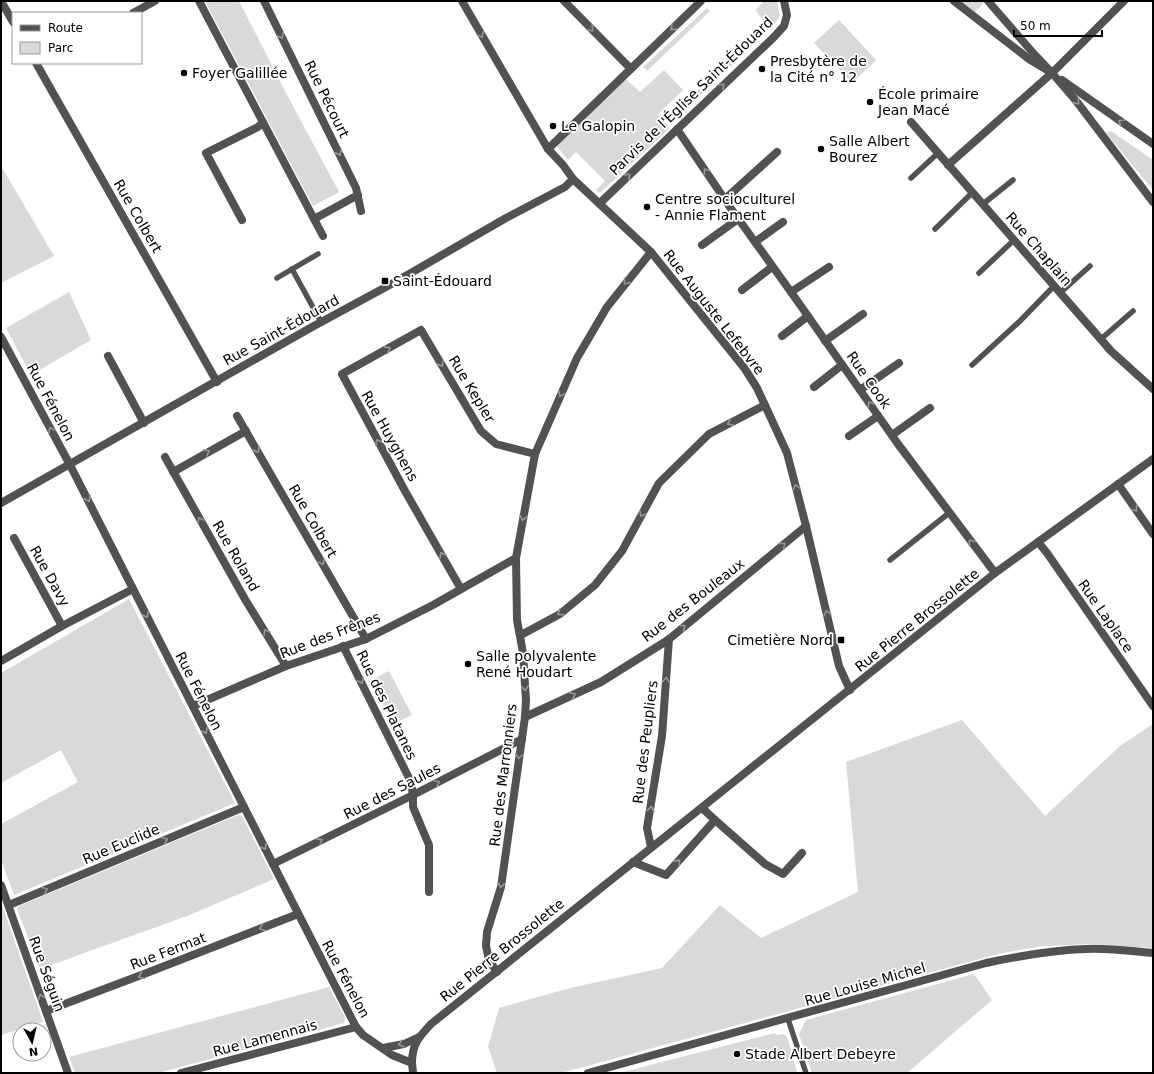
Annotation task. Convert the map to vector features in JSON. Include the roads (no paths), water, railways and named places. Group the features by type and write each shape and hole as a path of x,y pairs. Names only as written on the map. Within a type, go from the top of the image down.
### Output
{"street":[{"path":"1,1 12,20"},
{"path":"135,12 156,1"},
{"path":"199,1 323,236"},
{"name":"Rue Pécourt","path":"264,1 356,188 361,211"},
{"name":"Rue Auguste Lefebvre","path":"462,1 548,149 574,179 651,252 745,369 757,388 787,453 839,666 850,690"},
{"path":"564,1 631,69"},
{"path":"548,149 701,1"},
{"name":"Parvis de l'Église Saint-Édouard","path":"600,203 784,26 787,15 784,1"},
{"path":"954,1 1029,58 1153,144"},
{"path":"988,1 1077,102 1153,202"},
{"path":"948,165 1052,73 1124,1"},
{"name":"Rue Colbert","path":"37,64 217,382"},
{"path":"242,220 206,153 258,127 263,122"},
{"name":"Rue Chaplain","path":"911,122 1111,351 1153,389"},
{"name":"Rue Cook","path":"677,129 738,219 878,416 995,573"},
{"path":"725,199 777,152"},
{"name":"Rue Saint-Édouard","path":"1,503 506,218 565,187 574,179"},
{"path":"314,219 358,195"},
{"path":"702,245 738,219"},
{"path":"755,242 783,222"},
{"name":"Rue des Marronniers","path":"496,972 489,960 486,946 487,932 501,887 525,717 526,700 523,653 521,635 517,620 516,558 535,454 577,358 607,307 651,252"},
{"path":"742,290 772,266"},
{"path":"791,292 829,267"},
{"path":"825,341 863,314"},
{"path":"782,336 808,316"},
{"name":"Rue Kepler","path":"421,330 481,431 496,444 535,454"},
{"name":"Rue Huyghens","path":"421,330 342,374 461,589"},
{"name":"Rue Fénelon","path":"1,337 70,465 356,1027 363,1035 392,1054 412,1063"},
{"path":"108,356 144,423"},
{"path":"860,390 899,363"},
{"path":"814,387 842,365"},
{"path":"521,635 560,614 595,585 622,551 659,483 709,434 765,405"},
{"path":"892,435 930,408"},
{"name":"Rue Colbert","path":"237,416 366,638"},
{"path":"849,436 878,416"},
{"path":"173,472 246,431"},
{"name":"Rue Roland","path":"165,457 246,601 286,666"},
{"name":"Rue Pierre Brossolette","path":"413,1073 412,1054 414,1046 431,1024 995,573 1153,459"},
{"path":"1118,484 1153,534"},
{"name":"Rue des Bouleaux","path":"525,717 601,682 668,639 806,526"},
{"name":"Rue Davy","path":"14,538 62,626"},
{"name":"Rue Laplace","path":"1038,542 1153,706"},
{"name":"Rue des Frênes","path":"192,706 286,666 366,638 433,605 516,558"},
{"path":"1,661 133,588"},
{"name":"Rue des Peupliers","path":"651,847 647,828 662,736 668,639"},
{"name":"Rue des Platanes","path":"343,646 411,782 413,807 429,845 429,892"},
{"name":"Rue des Saules","path":"273,864 522,739"},
{"name":"Rue Euclide","path":"9,905 244,807"},
{"path":"702,808 765,864 783,874 802,853"},
{"path":"633,862 666,875 715,820"},
{"name":"Rue Séguin","path":"1,885 68,1073"},
{"name":"Rue Fermat","path":"46,1010 144,974 298,914"},
{"name":"Rue Louise Michel","path":"588,1073 986,964 1017,957 1049,951 1086,949 1153,953"},
{"name":"Rue Lamennais","path":"181,1073 356,1027"},
{"path":"383,1048 404,1044 419,1038"}],"lane":[{"path":"911,178 938,153"},
{"path":"983,204 1013,180"},
{"path":"935,229 972,193"},
{"path":"979,273 1014,240"},
{"path":"277,278 318,254"},
{"path":"1060,293 1090,266"},
{"path":"292,269 321,322"},
{"path":"972,365 1054,286"},
{"path":"1101,339 1133,311"},
{"path":"890,560 949,513"},
{"path":"788,1018 806,1073"}],"place":[{"name":"Presbytère de la Cité n° 12","path":"762,69"},
{"name":"Foyer Galillée","path":"184,73"},
{"name":"École primaire Jean Macé","path":"870,102"},
{"name":"Le Galopin","path":"553,126"},
{"name":"Salle Albert Bourez","path":"821,149"},
{"name":"Centre socioculturel - Annie Flament","path":"647,207"},
{"name":"Saint-Édouard","path":"385,281"},
{"name":"Cimetière Nord","path":"841,640"},
{"name":"Salle polyvalente René Houdart","path":"468,664"},
{"name":"Stade Albert Debeyre","path":"737,1054"}]}
